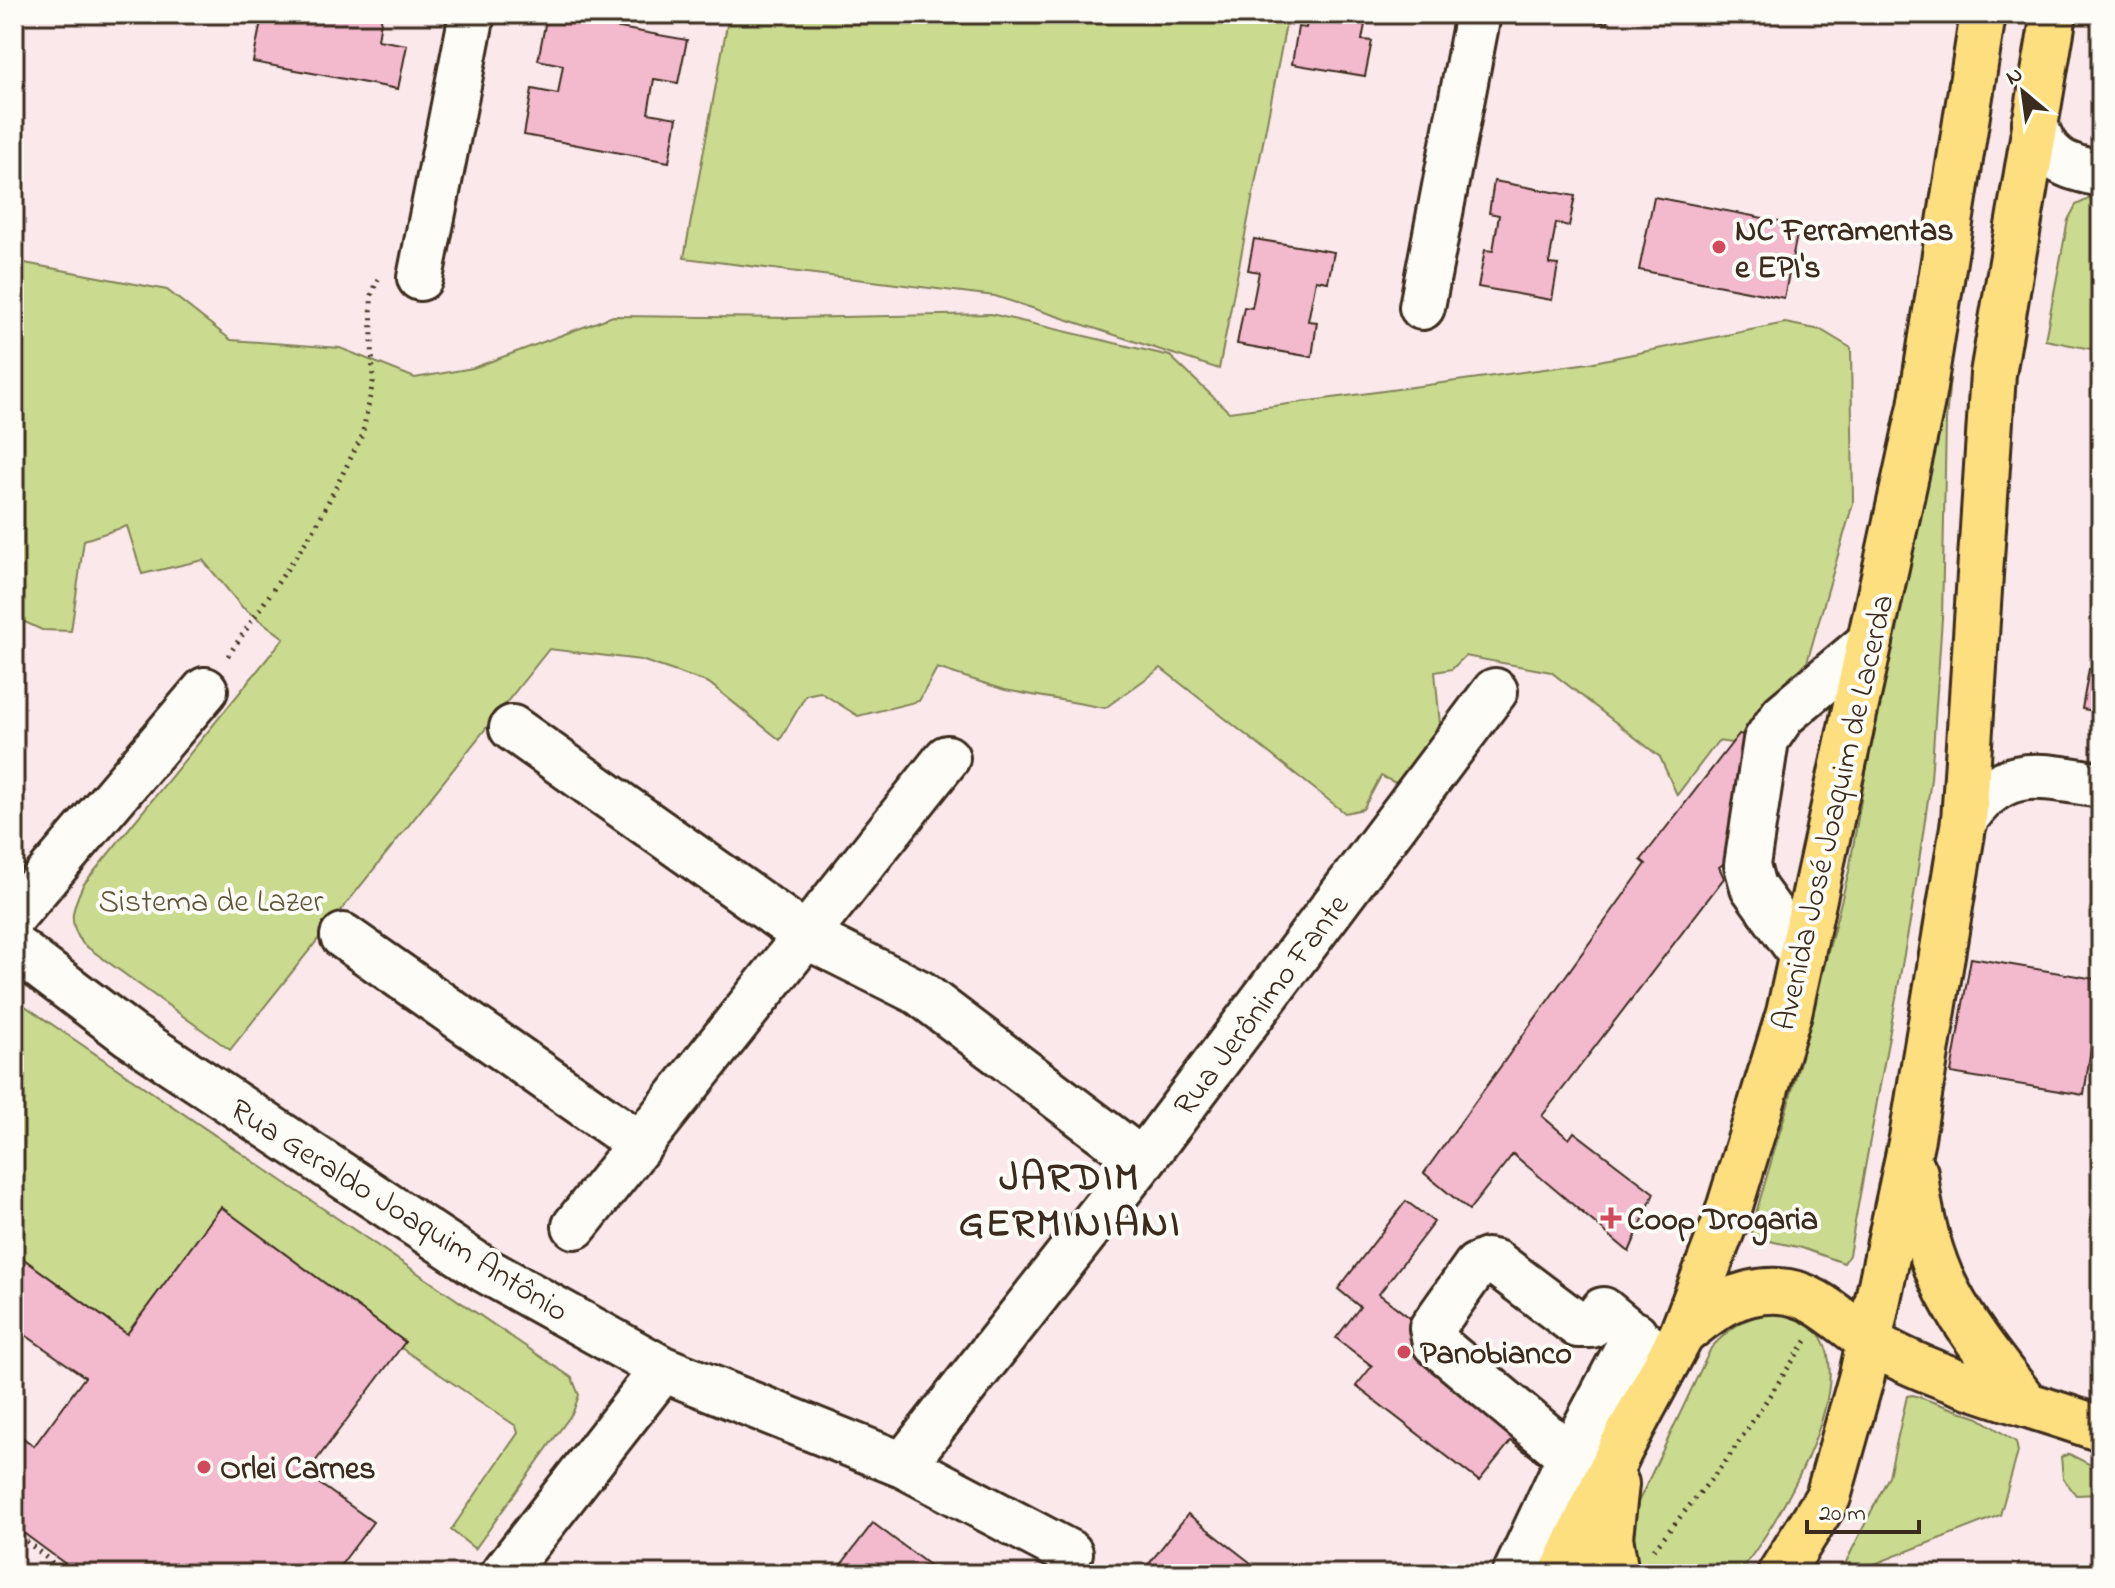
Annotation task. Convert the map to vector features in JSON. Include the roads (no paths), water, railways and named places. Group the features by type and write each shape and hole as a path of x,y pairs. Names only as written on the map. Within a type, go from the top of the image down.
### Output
{"main road":[{"name":"Avenida José Joaquim de Lacerda","path":"1562,1574 1620,1450 1661,1343 1725,1222 1789,1013 1921,406 1983,14"},
{"path":"1780,1574 1828,1497 1870,1341 1912,1138 1964,821 1993,374 2054,14"},
{"path":"1912,1138 1920,1220 1950,1301 2024,1401"},
{"path":"1661,1343 1716,1306 1739,1295 1783,1291 1831,1312 1870,1341 1930,1370 2101,1429"},
{"path":"1616,1574 1610,1537 1620,1450"}],"street":[{"path":"401,275 472,14"},
{"path":"1422,307 1478,14"},
{"path":"2035,122 2043,145 2068,167 2101,174"},
{"path":"1802,955 1753,887 1747,865 1766,740 1783,715 1870,642"},
{"path":"14,915 205,690"},
{"name":"Rua Jerônimo Fante","path":"903,1465 1142,1161 1495,691"},
{"path":"512,728 806,936 920,993 1142,1161"},
{"path":"575,1226 947,758"},
{"path":"1964,821 1987,792 2003,781 2020,776 2101,785"},
{"path":"343,936 640,1144"},
{"name":"Rua Geraldo Joaquim Antônio","path":"14,947 130,1035 485,1270 663,1369 903,1465 1070,1553"},
{"path":"1515,1574 1570,1456 1661,1343 1603,1310 1591,1325 1578,1325 1496,1263 1487,1261 1476,1266 1432,1328 1435,1343 1570,1456"},
{"path":"503,1574 663,1369"}],"place":[{"name":"NC Ferramentas e EPI's","path":"1719,247"},
{"name":"Coop Drogaria","path":"1611,1218"},
{"name":"Panobianco","path":"1404,1352"},
{"name":"Orlei Carnes","path":"204,1467"}],"district":[{"name":"JARDIM GERMINIANI","path":"1070,1198"}],"park label":[{"name":"Sistema de Lazer","path":"211,900"}]}
